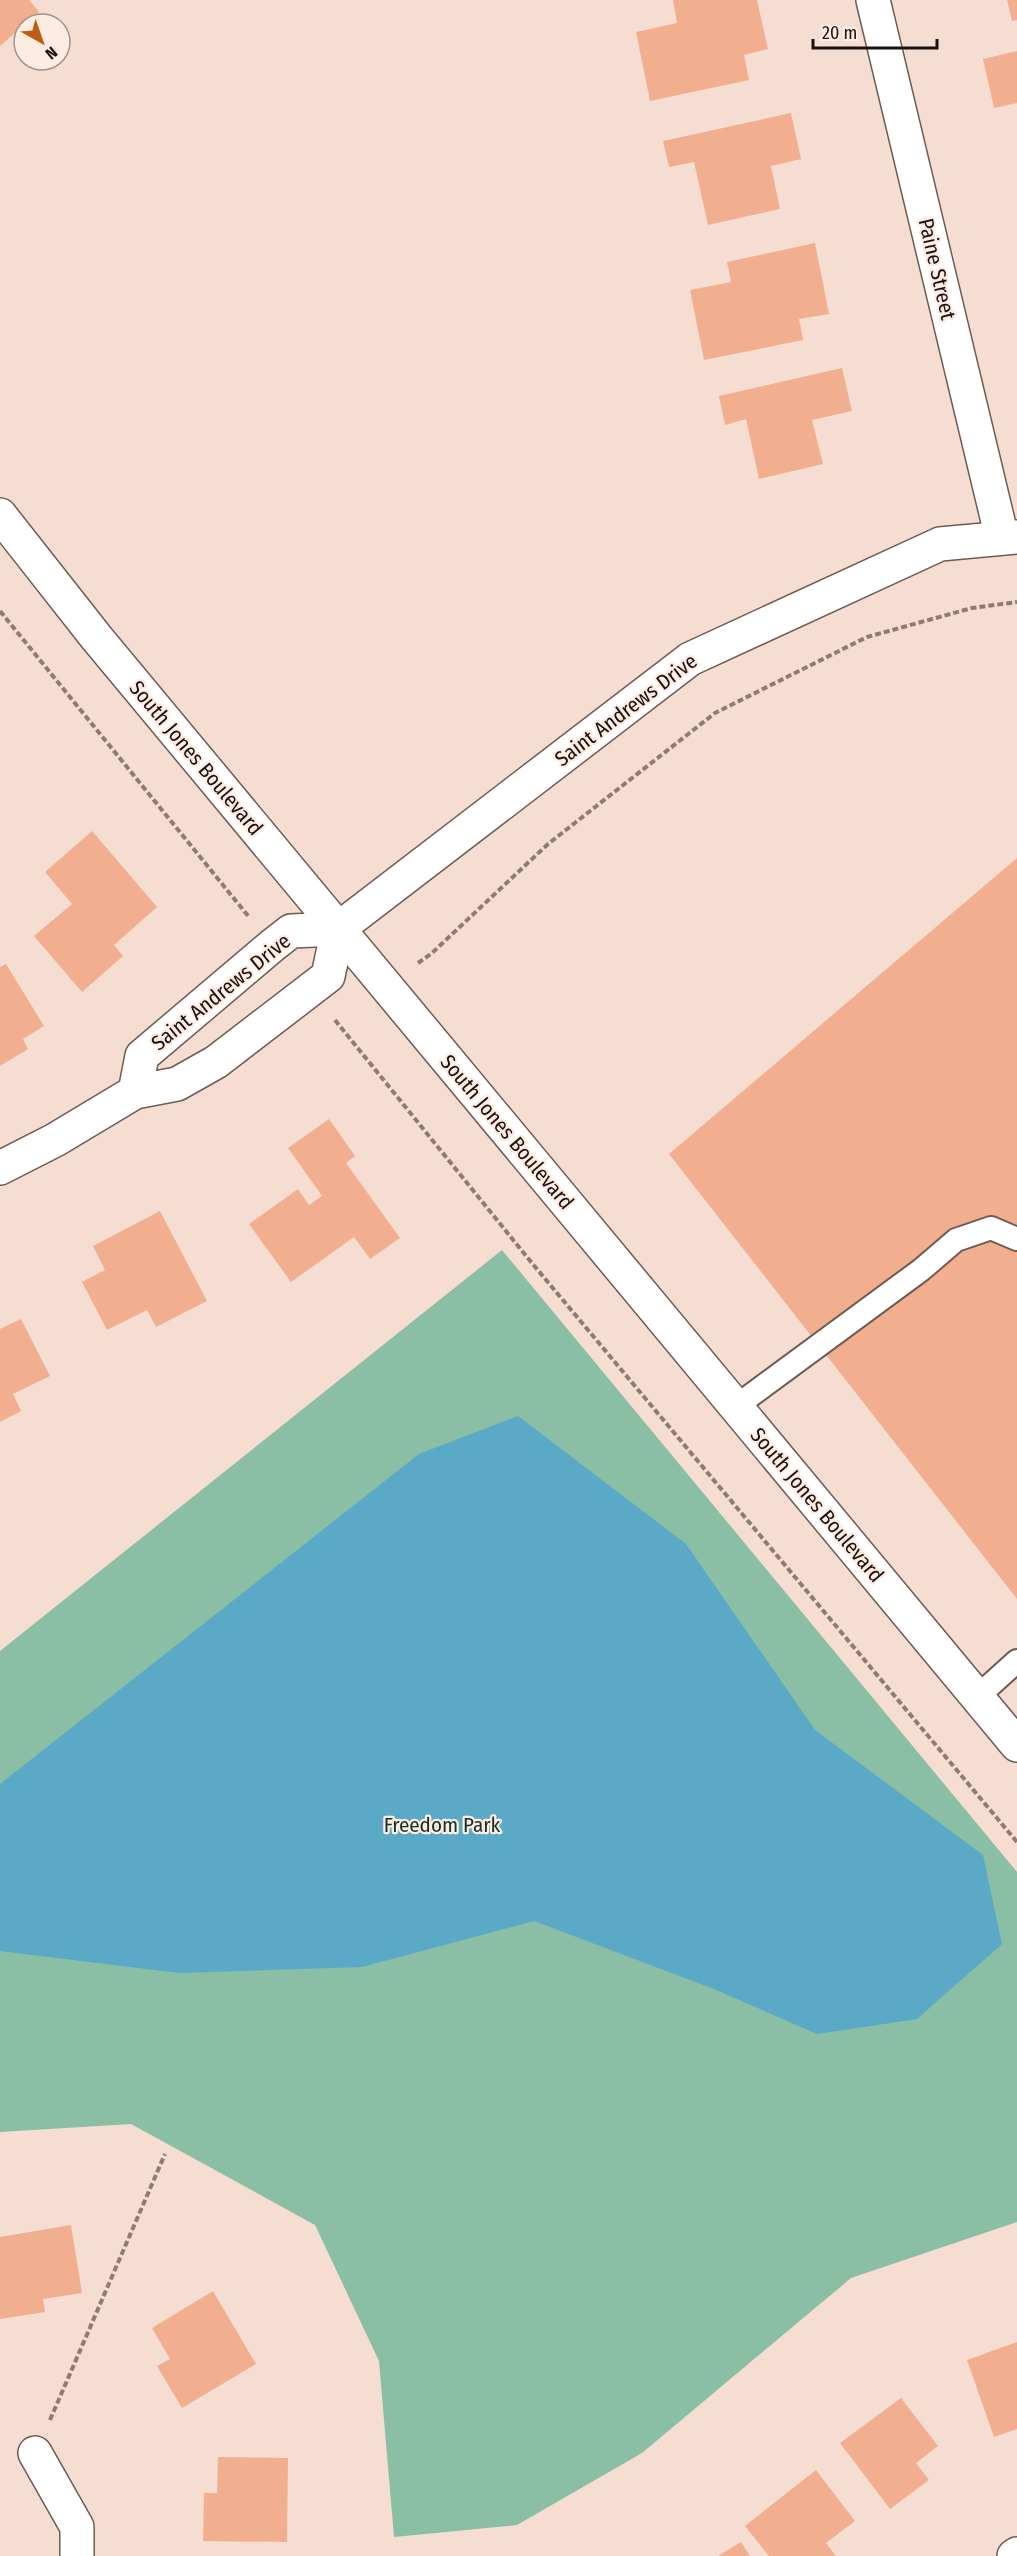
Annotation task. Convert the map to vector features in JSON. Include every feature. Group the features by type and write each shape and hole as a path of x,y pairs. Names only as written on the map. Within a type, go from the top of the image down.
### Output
{"street":[{"name":"Paine Street","path":"873,0 1009,537"},
{"name":"South Jones Boulevard","path":"0,515 96,637 1017,1745"},
{"name":"Saint Andrews Drive","path":"135,1092 142,1056 273,945 291,932 338,929 690,659 940,544 1009,537"},
{"name":"Saint Andrews Drive","path":"0,1168 55,1140 135,1092 177,1084 216,1062 328,976 338,929"},
{"path":"35,2453 77,2527 77,2556"}],"lane":[{"path":"735,1407 921,1270 956,1240 991,1228 1017,1239"},
{"path":"977,1698 1017,1661"}],"path":[{"path":"337,1022 432,952 548,844 715,713 867,637 972,608 1017,602"},
{"path":"0,610 273,945"},
{"path":"310,991 531,1263 1017,1842"},
{"path":"35,2453 165,2154"}],"green space":[{"name":"Freedom Park","path":"502,1250 1017,1872 1017,2222 851,2278 642,2453 517,2525 394,2537 379,2361 315,2225 131,2124 0,2132 0,1651"}],"water":[{"path":"518,1416 686,1544 815,1730 983,1855 1002,1944 917,2019 817,2034 714,1989 534,1921 362,1967 179,1973 0,1951 0,1784 419,1454"}],"building":[{"path":"0,0 29,0 39,12 12,12 12,36 0,46"},
{"path":"673,0 757,0 768,49 744,55 749,80 650,101 636,32 677,23"},
{"path":"1007,0 1017,0 1017,20 1012,21"},
{"path":"1017,51 1017,103 994,108 983,59"},
{"path":"791,113 801,159 771,166 780,209 708,225 694,162 669,167 663,141"},
{"path":"815,243 829,314 799,319 803,340 704,360 690,290 731,282 727,262"},
{"path":"842,368 852,411 812,420 823,464 759,479 746,419 725,425 719,396"},
{"path":"92,831 157,907 114,945 123,956 82,992 34,936 72,904 45,872"},
{"path":"1017,858 1017,1599 669,1154"},
{"path":"6,964 44,1026 23,1039 28,1049 0,1066 0,967"},
{"path":"329,1119 355,1156 346,1163 400,1238 370,1259 354,1237 291,1282 249,1224 298,1189 309,1205 322,1196 288,1148"},
{"path":"160,1211 207,1301 156,1327 147,1310 107,1330 82,1282 105,1270 93,1246"},
{"path":"21,1319 50,1376 13,1394 21,1411 0,1422 0,1329"},
{"path":"71,2225 82,2293 43,2299 45,2312 0,2319 0,2237"},
{"path":"213,2291 256,2364 182,2408 157,2366 170,2359 152,2328"},
{"path":"1017,2342 1017,2429 994,2437 967,2360"},
{"path":"901,2398 938,2446 916,2463 929,2480 890,2509 840,2443"},
{"path":"218,2457 288,2458 287,2542 203,2541 204,2493 217,2493"},
{"path":"816,2470 855,2521 826,2543 836,2556 769,2556 745,2526"},
{"path":"741,2542 750,2556 718,2556"}]}
